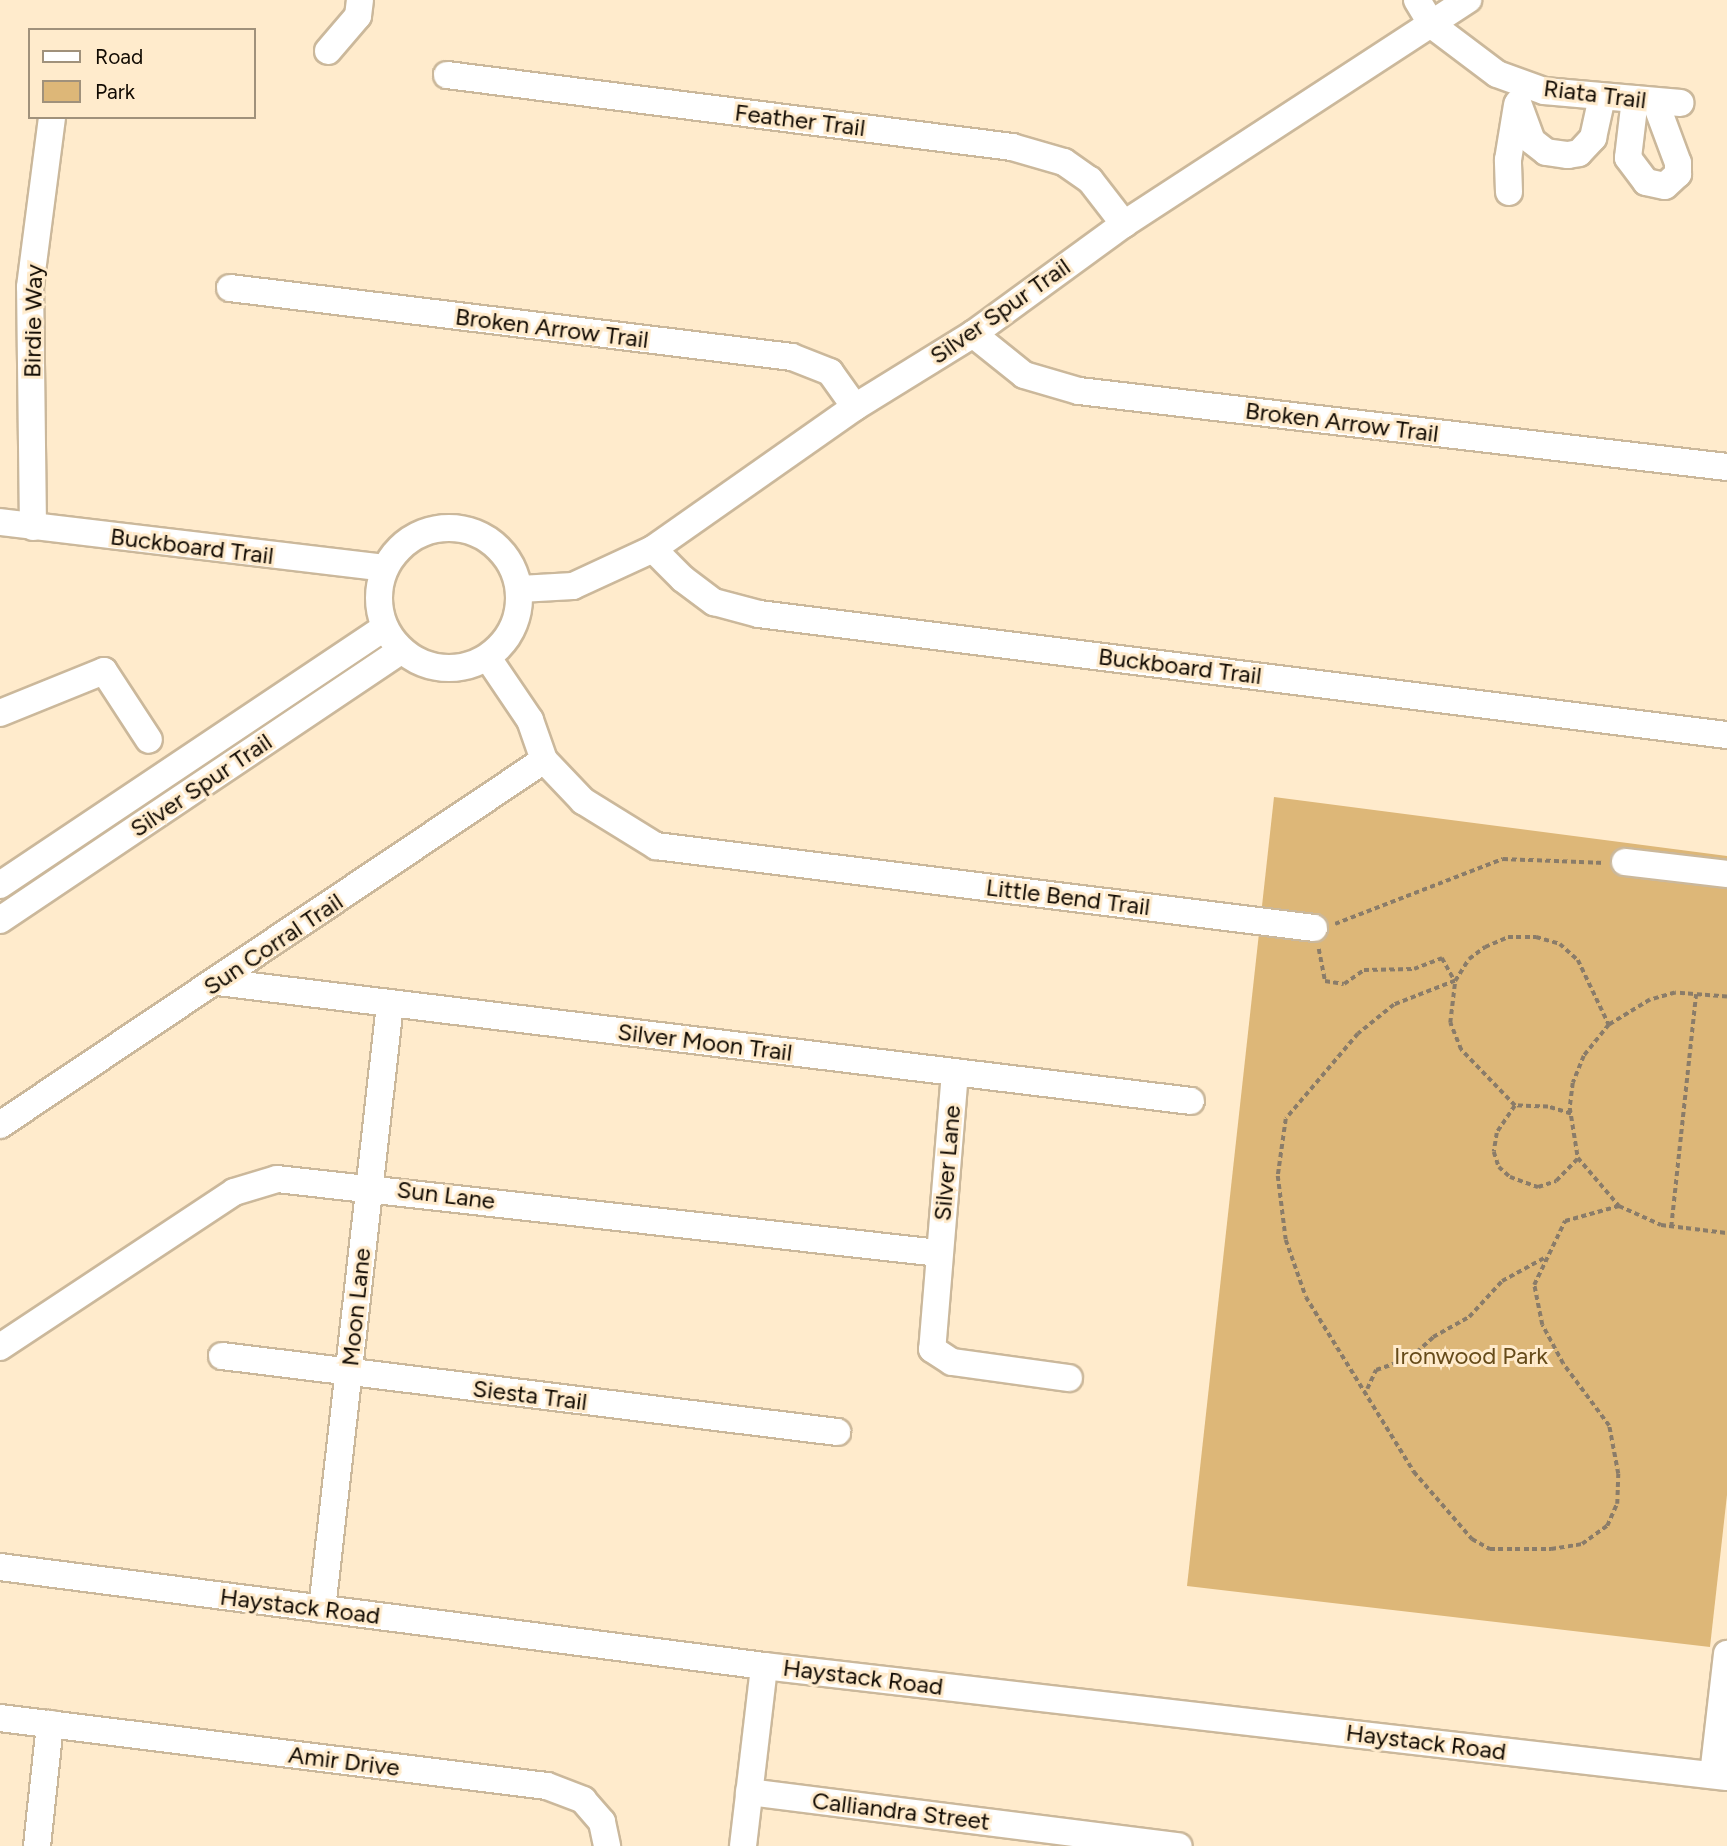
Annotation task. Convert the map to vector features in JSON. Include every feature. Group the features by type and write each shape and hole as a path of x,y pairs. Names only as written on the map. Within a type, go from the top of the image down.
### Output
{"street":[{"path":"328,51 358,16 360,0"},
{"name":"Riata Trail","path":"1418,0 1432,25 1521,94 1544,91 1657,101"},
{"name":"Silver Spur Trail","path":"520,589 573,586 653,549 855,407 973,334 1124,224 1468,0"},
{"name":"Feather Trail","path":"447,75 1012,147 1064,162 1090,180 1124,224"},
{"path":"1521,94 1532,141 1546,152 1568,155 1579,153 1593,138 1602,97"},
{"path":"1509,192 1509,148 1521,94"},
{"name":"Birdie Way","path":"33,527 30,287 52,119"},
{"name":"Broken Arrow Trail","path":"230,288 792,357 830,372 855,407"},
{"name":"Broken Arrow Trail","path":"973,334 1024,375 1079,391 1727,467"},
{"name":"Buckboard Trail","path":"0,522 384,568"},
{"path":"459,528 488,538 509,560 520,589 513,628 488,658 452,669 415,661 401,651 385,627 377,602 384,568 402,544 420,534 459,528"},
{"name":"Buckboard Trail","path":"653,549 682,579 714,602 759,614 1727,735"},
{"name":"Silver Spur Trail","path":"6,881 385,627"},
{"name":"Silver Spur Trail","path":"0,920 401,651"},
{"name":"Little Bend Trail","path":"488,658 530,720 544,760 583,801 656,846 1314,928"},
{"path":"0,713 104,671 149,740"},
{"name":"Sun Corral Trail","path":"0,1125 218,982 544,760"},
{"path":"1625,862 1727,874"},
{"path":"6,881 29,900"},
{"name":"Silver Moon Trail","path":"218,982 1191,1101"},
{"name":"Moon Lane","path":"322,1609 390,1005"},
{"name":"Silver Lane","path":"955,1072 932,1349 952,1362 1069,1378"},
{"name":"Sun Lane","path":"0,1347 234,1192 277,1179 369,1186 939,1253"},
{"name":"Siesta Trail","path":"222,1356 838,1432"},
{"name":"Haystack Road","path":"0,1567 764,1666 1720,1776"},
{"path":"1720,1776 1727,1654"},
{"path":"743,1846 764,1666"},
{"name":"Amir Drive","path":"0,1718 547,1786 583,1800 602,1822 607,1846"},
{"path":"37,1846 50,1724"},
{"name":"Calliandra Street","path":"749,1792 1179,1846"}],"path":[{"path":"1455,981 1442,958 1414,969 1364,970 1344,984 1325,981 1314,928 1353,920 1503,859 1625,862"},
{"path":"1571,1114 1548,1107 1515,1106 1458,1044 1450,1023 1455,981 1469,959 1485,947 1508,937 1548,941 1578,960 1609,1025"},
{"path":"1455,981 1394,1005 1358,1034 1286,1119 1278,1176 1286,1240 1306,1297 1367,1389 1388,1435 1472,1539 1490,1549 1551,1549 1582,1544 1607,1526 1617,1504 1614,1448 1609,1426 1574,1386 1542,1325 1534,1285 1564,1221 1619,1206"},
{"path":"1671,1227 1696,993"},
{"path":"1727,997 1696,993 1650,1000 1609,1025 1576,1074 1571,1114 1578,1158 1619,1206 1635,1217 1671,1227 1727,1233"},
{"path":"1515,1106 1497,1133 1494,1152 1499,1167 1510,1177 1538,1187 1556,1181 1578,1158"},
{"path":"1367,1389 1376,1370 1410,1358 1433,1337 1469,1317 1502,1280 1547,1257"}],"green space":[{"name":"Ironwood Park","path":"1274,797 1727,856 1727,1495 1710,1647 1187,1586"}]}
